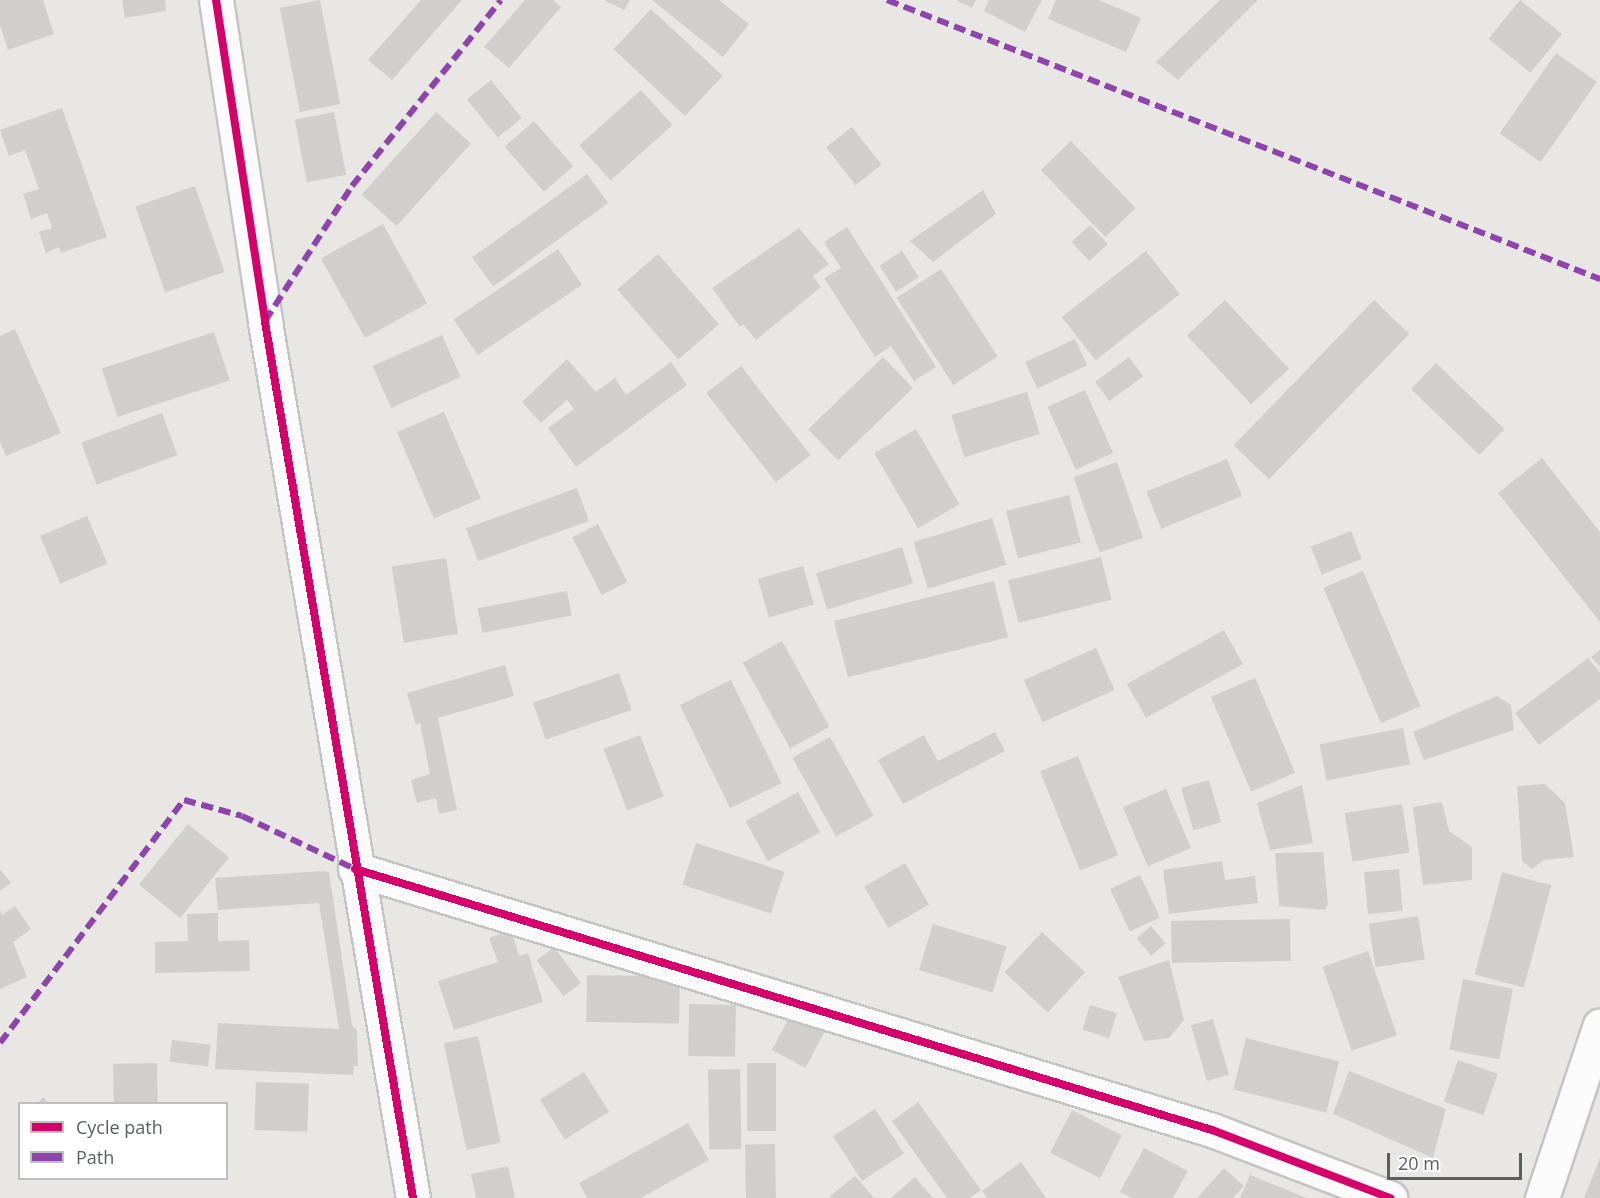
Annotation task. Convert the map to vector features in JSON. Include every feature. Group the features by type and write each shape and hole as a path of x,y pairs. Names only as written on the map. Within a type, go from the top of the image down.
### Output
{"street":[{"path":"216,0 266,334 413,1198"},
{"path":"356,868 1212,1130 1390,1198"},
{"path":"1542,1198 1600,1025"}],"building":[{"path":"0,0 43,0 54,34 8,50 0,25"},
{"path":"122,0 165,0 166,11 125,18"},
{"path":"320,0 340,104 300,112 280,8"},
{"path":"421,0 462,0 392,80 368,60"},
{"path":"525,0 553,0 561,7 509,68 484,47"},
{"path":"604,0 630,0 624,10"},
{"path":"652,0 719,0 749,24 723,57"},
{"path":"956,0 976,0 972,8"},
{"path":"989,0 1042,0 1025,32 984,11"},
{"path":"1056,0 1099,0 1141,18 1126,52 1048,19"},
{"path":"1220,0 1258,0 1178,80 1156,62"},
{"path":"1520,0 1562,34 1530,73 1489,39"},
{"path":"651,9 723,76 685,116 613,49"},
{"path":"1556,53 1597,82 1541,162 1500,133"},
{"path":"491,80 522,118 498,138 467,100"},
{"path":"641,90 672,125 611,180 579,146"},
{"path":"62,108 107,237 61,253 59,247 46,253 39,232 52,228 47,213 31,219 23,194 39,189 25,150 9,156 0,130"},
{"path":"334,112 346,175 307,182 295,120"},
{"path":"436,112 471,143 397,226 362,194"},
{"path":"534,121 573,166 544,192 505,147"},
{"path":"852,127 882,165 856,185 826,147"},
{"path":"1071,141 1136,208 1105,237 1041,170"},
{"path":"587,174 608,203 493,287 472,257"},
{"path":"195,186 225,272 165,293 135,207"},
{"path":"983,190 996,214 933,262 910,241"},
{"path":"383,224 427,304 365,338 321,258"},
{"path":"1090,225 1108,244 1089,261 1072,242"},
{"path":"847,227 936,367 914,381 891,346 875,357 824,278 841,268 824,242"},
{"path":"799,228 829,264 813,276 821,287 756,340 743,324 740,327 712,288"},
{"path":"558,249 582,285 478,355 454,319"},
{"path":"902,251 919,277 896,292 879,266"},
{"path":"1146,251 1180,294 1096,360 1062,317"},
{"path":"658,254 719,324 678,360 617,289"},
{"path":"941,269 998,356 953,385 897,298"},
{"path":"1225,300 1289,369 1251,404 1187,335"},
{"path":"1374,300 1409,334 1269,479 1234,445"},
{"path":"15,329 61,433 6,456 0,442 0,336"},
{"path":"214,332 230,381 118,417 102,368"},
{"path":"442,335 461,377 391,408 373,366"},
{"path":"1075,339 1087,365 1037,389 1025,362"},
{"path":"883,357 913,388 838,460 808,429"},
{"path":"1129,357 1143,376 1109,401 1095,382"},
{"path":"567,359 596,392 615,378 626,395 671,362 687,385 576,467 548,428 574,409 567,400 541,423 522,402"},
{"path":"1436,363 1504,429 1479,455 1411,389"},
{"path":"741,366 811,455 776,482 706,393"},
{"path":"1085,390 1113,453 1076,470 1048,407"},
{"path":"1027,392 1040,434 964,457 951,415"},
{"path":"444,412 481,499 434,518 397,432"},
{"path":"162,413 177,455 97,485 81,442"},
{"path":"916,429 960,504 918,528 874,453"},
{"path":"1542,458 1600,532 1600,622 1498,493"},
{"path":"1227,459 1242,496 1161,529 1146,492"},
{"path":"1117,462 1143,538 1100,553 1074,477"},
{"path":"577,488 589,521 478,561 466,528"},
{"path":"1069,495 1081,543 1018,558 1006,511"},
{"path":"87,516 107,564 60,584 40,536"},
{"path":"992,518 1006,565 928,589 914,542"},
{"path":"598,524 628,582 602,595 572,537"},
{"path":"1351,531 1362,559 1322,574 1311,546"},
{"path":"902,547 913,583 827,610 816,573"},
{"path":"1101,557 1112,600 1018,623 1008,580"},
{"path":"446,558 458,634 404,643 392,567"},
{"path":"803,566 814,604 769,617 758,579"},
{"path":"1363,571 1420,706 1381,723 1323,588"},
{"path":"994,581 1008,637 848,677 834,621"},
{"path":"567,591 572,616 482,633 478,608"},
{"path":"1224,630 1243,664 1146,718 1127,684"},
{"path":"782,641 830,727 790,749 743,663"},
{"path":"1096,648 1115,690 1043,722 1024,680"},
{"path":"1600,650 1600,667 1591,657"},
{"path":"1588,658 1600,673 1600,699 1539,745 1515,713"},
{"path":"505,665 514,696 438,718 457,810 439,814 436,798 417,803 411,780 430,774 420,723 416,725 407,693"},
{"path":"619,673 632,710 546,740 533,703"},
{"path":"1255,678 1295,773 1251,792 1211,697"},
{"path":"731,680 781,783 730,808 680,705"},
{"path":"1497,696 1511,705 1514,730 1424,760 1413,732"},
{"path":"1403,728 1410,764 1327,781 1320,744"},
{"path":"995,732 1005,751 903,804 878,760 924,735 938,761"},
{"path":"640,735 664,797 627,811 604,749"},
{"path":"830,737 874,816 836,837 792,758"},
{"path":"1078,756 1118,855 1080,871 1040,771"},
{"path":"1209,780 1221,822 1193,830 1181,788"},
{"path":"1545,784 1565,803 1574,857 1544,860 1532,869 1522,861 1517,786"},
{"path":"1302,785 1313,843 1270,850 1257,803"},
{"path":"1166,789 1191,848 1148,866 1123,807"},
{"path":"798,792 820,832 768,861 746,821"},
{"path":"1442,802 1449,831 1472,847 1472,880 1423,885 1413,807"},
{"path":"1402,804 1410,852 1352,861 1345,813"},
{"path":"188,824 229,857 180,918 139,885"},
{"path":"696,843 784,872 771,914 682,885"},
{"path":"1323,852 1328,904 1325,910 1279,906 1275,853"},
{"path":"1222,861 1225,880 1255,876 1258,903 1169,914 1163,870"},
{"path":"905,863 929,905 888,928 864,886"},
{"path":"0,869 11,883 0,891"},
{"path":"1399,869 1403,911 1368,914 1364,872"},
{"path":"329,872 352,1025 357,1030 358,1066 354,1066 353,1075 215,1069 218,1023 339,1029 319,903 218,910 215,878"},
{"path":"1502,872 1551,885 1524,988 1475,974"},
{"path":"1140,875 1160,918 1130,932 1110,889"},
{"path":"15,906 31,929 13,942 27,977 0,989 0,910 2,915"},
{"path":"218,913 218,941 249,940 250,971 155,973 155,942 188,941 187,914"},
{"path":"1418,916 1425,959 1375,967 1369,924"},
{"path":"1290,919 1291,961 1172,963 1171,921"},
{"path":"933,924 1007,947 993,992 919,970"},
{"path":"1151,926 1166,944 1151,956 1136,938"},
{"path":"511,930 519,956 528,953 543,1002 454,1030 438,981 498,962 489,938"},
{"path":"1042,932 1085,972 1048,1012 1004,972"},
{"path":"554,947 581,983 564,996 536,960"},
{"path":"1368,951 1397,1035 1352,1051 1323,967"},
{"path":"1169,960 1184,1020 1169,1038 1144,1041 1118,977"},
{"path":"587,975 680,977 679,1024 586,1022"},
{"path":"1463,979 1513,989 1499,1059 1449,1050"},
{"path":"689,1004 736,1005 735,1057 688,1056"},
{"path":"1090,1005 1117,1013 1109,1038 1082,1030"},
{"path":"792,1012 826,1030 805,1068 772,1050"},
{"path":"1213,1019 1229,1075 1207,1081 1191,1025"},
{"path":"478,1036 501,1143 466,1150 444,1043"},
{"path":"1246,1038 1339,1061 1326,1113 1233,1089"},
{"path":"172,1040 211,1045 208,1067 169,1062"},
{"path":"1458,1060 1498,1074 1483,1115 1444,1102"},
{"path":"157,1063 158,1102 114,1102 113,1064"},
{"path":"747,1063 776,1063 776,1131 747,1131"},
{"path":"740,1069 741,1149 709,1150 708,1070"},
{"path":"1349,1071 1446,1109 1433,1158 1333,1114"},
{"path":"584,1072 609,1112 565,1139 540,1100"},
{"path":"256,1082 309,1084 307,1132 254,1130"},
{"path":"43,1097 48,1102 39,1102"},
{"path":"918,1102 981,1190 970,1198 947,1198 892,1121"},
{"path":"875,1109 904,1153 862,1181 833,1136"},
{"path":"1072,1110 1122,1135 1100,1178 1050,1153"},
{"path":"688,1123 709,1160 641,1198 587,1198 579,1183"},
{"path":"775,1144 776,1198 746,1198 745,1145"},
{"path":"1144,1148 1188,1171 1173,1198 1132,1198 1120,1192"},
{"path":"1600,1158 1600,1198 1584,1198"},
{"path":"1021,1162 1046,1198 987,1198 982,1191"},
{"path":"508,1166 515,1198 476,1198 471,1174"},
{"path":"1224,1168 1244,1186 1233,1198 1197,1198"},
{"path":"1250,1175 1307,1198 1240,1198"},
{"path":"855,1176 874,1198 831,1198 830,1196"},
{"path":"915,1177 933,1198 891,1198"}],"marked path":[{"path":"265,321 352,186 501,0"},
{"path":"887,0 1600,279"},
{"path":"0,1043 184,800 242,816 355,869"}],"cycle path":[{"path":"216,0 265,322 413,1198"},
{"path":"355,869 1212,1130 1390,1198"}]}
